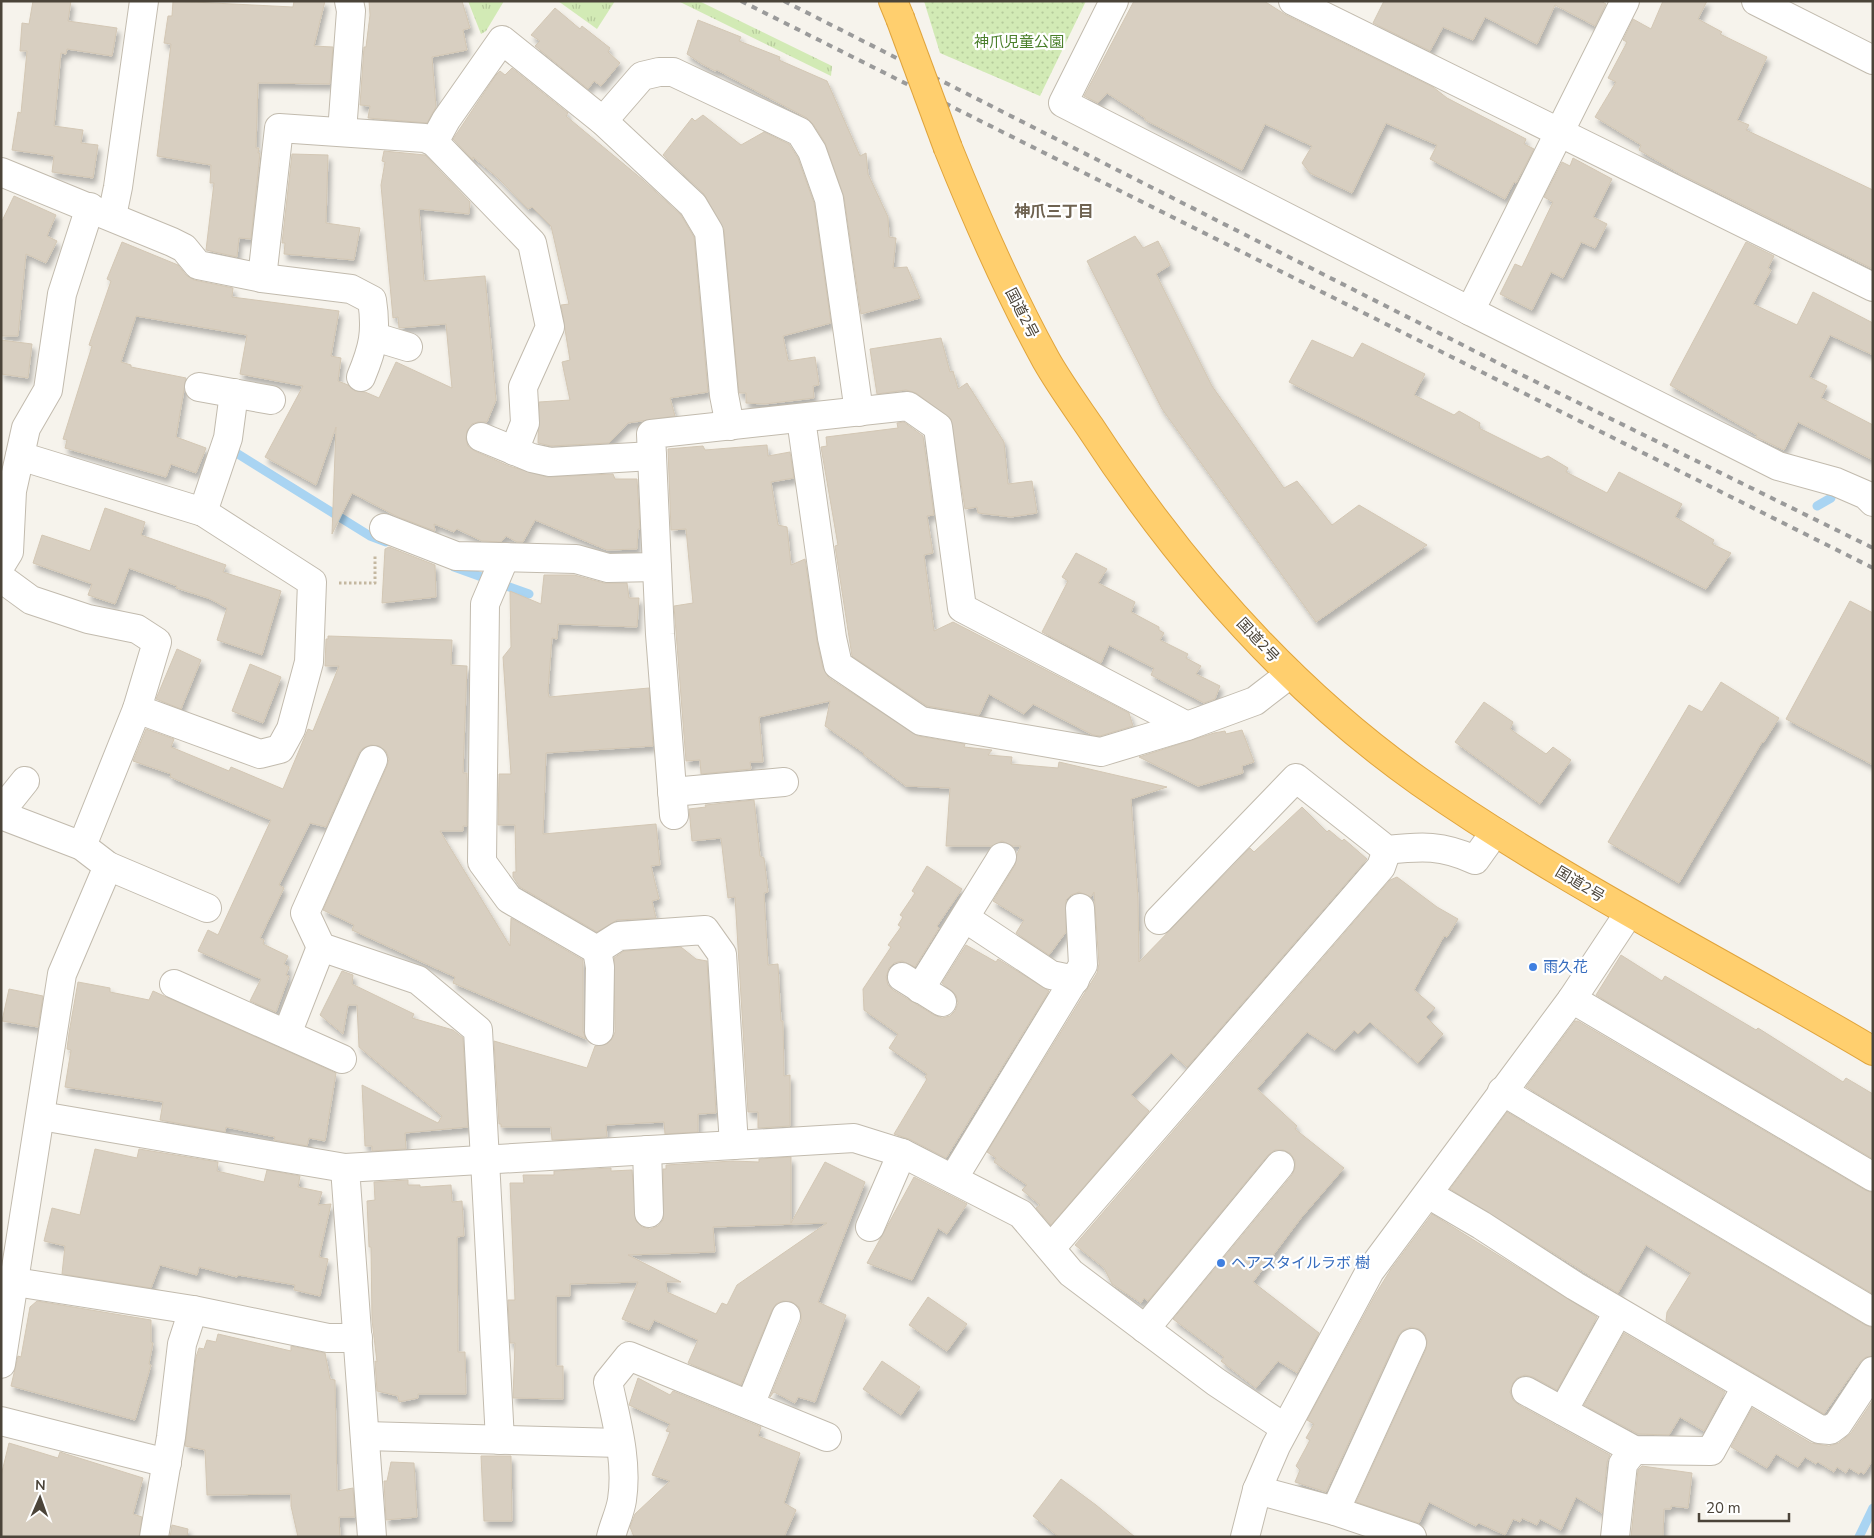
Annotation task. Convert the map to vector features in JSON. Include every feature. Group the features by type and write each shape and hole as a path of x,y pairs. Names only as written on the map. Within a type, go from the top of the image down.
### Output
{"highway":[{"name":"国道2号","path":"896,10 983,236 1047,361 1120,472 1159,524 1218,597 1290,674 1374,747 1418,780 1495,832 1629,913 1788,1000 1873,1051"}],"street":[{"path":"1,565 9,552 12,491 26,428 48,390 45,332 67,270 101,211 118,187 144,1"},
{"path":"342,132 351,12 349,1"},
{"path":"1114,1 1063,103 1778,466 1836,482 1866,496 1873,502"},
{"path":"1293,1 1873,287"},
{"path":"1470,311 1625,1"},
{"path":"1756,1 1873,60"},
{"path":"434,142 446,120 502,40 603,121 693,206 709,232 724,395 730,426"},
{"path":"603,121 642,76 659,72 673,72 800,132 812,151 829,199 859,412"},
{"path":"262,278 279,128 425,138 434,142 532,243 550,328 523,387 525,423 514,451"},
{"path":"1,172 101,211 184,248 198,265 262,278 352,289 372,300 376,321 375,337 361,377"},
{"path":"375,337 408,347"},
{"path":"200,387 271,400"},
{"path":"203,512 228,438 234,393"},
{"path":"784,782 673,804 657,567 651,434 908,406 938,427 962,608 1188,726"},
{"path":"801,419 832,638 838,665 921,721 1101,752 1188,726 1256,701 1290,674"},
{"path":"481,437 514,451 550,462 652,456"},
{"path":"20,456 203,512 312,582 309,662 291,729 280,749 260,754 137,709"},
{"path":"385,529 456,556 576,559 608,568 657,567"},
{"path":"505,557 485,604 482,862 509,900 597,950"},
{"path":"1,578 31,600 88,619 137,629 157,642 137,709 82,846"},
{"path":"373,760 305,913 321,947 418,980 478,1030 500,1440"},
{"path":"1159,920 1296,778 1387,850 1421,846 1453,850 1475,860 1495,832"},
{"path":"1,811 25,781"},
{"path":"1,815 82,846 108,866 207,908"},
{"path":"1050,1248 1381,867 1387,850"},
{"path":"921,989 1002,857"},
{"path":"1,1364 5,1321 15,1282 62,974 108,866"},
{"path":"953,1179 1083,965 1080,908"},
{"path":"1245,1537 1257,1490 1285,1428 1370,1271 1572,999 1629,913"},
{"path":"965,918 1051,975 1075,980"},
{"path":"597,950 619,936 705,930 722,954 734,1146"},
{"path":"286,1034 321,947"},
{"path":"597,950 600,967 598,1031"},
{"path":"174,984 342,1059"},
{"path":"1572,999 1873,1177"},
{"path":"1502,1091 1873,1312"},
{"path":"41,1116 345,1168 854,1138 902,1153 1022,1214 1071,1273 1216,1382 1285,1428"},
{"path":"647,1150 649,1213"},
{"path":"870,1227 902,1153"},
{"path":"1145,1329 1280,1164"},
{"path":"345,1168 372,1537"},
{"path":"1428,1194 1618,1312 1819,1429 1830,1430 1838,1424 1873,1371"},
{"path":"15,1282 193,1310 328,1338 358,1338"},
{"path":"154,1537 167,1463 182,1344 193,1310"},
{"path":"1563,1410 1618,1312"},
{"path":"750,1405 786,1316"},
{"path":"1335,1511 1412,1343"},
{"path":"611,1537 622,1500 623,1481 620,1443 608,1382 629,1356 827,1437"},
{"path":"1526,1391 1634,1450 1710,1451 1746,1387"},
{"path":"1,1421 167,1463"},
{"path":"365,1436 620,1443"},
{"path":"1615,1537 1622,1464 1634,1450"},
{"path":"1257,1490 1335,1511 1412,1537"}],"path":[{"path":"312,582 375,583 375,543 385,529"}],"green space":[{"path":"468,1 504,1 486,31 481,34"},
{"path":"558,1 615,1 597,29"},
{"path":"678,1 699,1 832,66 831,76"},
{"name":"神爪児童公園","path":"924,1 1086,1 1040,96 940,53"}],"building":[{"path":"33,1 71,1 68,21 117,28 112,56 67,49 66,54 61,53 54,126 83,130 81,143 98,145 93,178 52,172 54,156 12,150 18,112 21,113 27,51 20,51 22,23 29,24"},
{"path":"173,1 293,7 294,1 325,1 314,46 333,47 330,84 258,83 256,148 259,148 258,153 260,153 251,239 239,238 237,257 206,250 214,183 210,183 211,165 157,156 171,44 164,43 168,16 172,16"},
{"path":"369,1 462,1 470,28 463,30 467,50 432,57 436,107 427,123 368,118 370,106 360,105 364,47 366,47 370,15"},
{"path":"1134,1 1264,1 1286,15 1433,87 1447,98 1526,139 1524,144 1534,149 1505,199 1430,159 1437,145 1386,123 1352,193 1310,173 1302,163 1312,146 1265,124 1242,170 1145,120 1145,118 1107,93 1098,103 1084,96"},
{"path":"1384,1 1601,1 1606,4 1595,26 1555,5 1537,44 1485,17 1473,40 1443,27 1430,51 1373,23"},
{"path":"1663,1 1707,1 1698,19 1722,32 1720,34 1767,57 1737,120 1749,125 1746,130 1873,190 1873,269 1682,175 1639,150 1641,145 1595,117 1616,82 1608,78 1627,42 1623,40 1633,19 1651,29"},
{"path":"555,8 580,29 582,26 610,48 608,52 620,63 601,86 594,81 588,89 535,46 540,41 531,35"},
{"path":"698,20 741,37 739,41 780,57 779,60 827,81 860,156 866,153 868,174 888,217 889,237 896,238 893,268 907,267 920,298 861,314 844,197 825,143 807,118 717,70 715,71 687,54"},
{"path":"512,68 568,113 566,116 643,180 681,215 694,237 708,392 670,398 675,416 628,423 609,443 551,446 538,443 539,402 570,400 562,362 570,360 561,305 569,304 551,226 532,207 528,209 498,178 473,157 473,160 453,139 496,75 500,71 505,75"},
{"path":"703,115 741,145 764,132 789,144 798,158 814,203 831,323 783,336 788,361 815,357 819,385 813,386 814,398 765,404 746,403 746,393 739,393 724,230 704,194 663,155 692,118 695,121"},
{"path":"384,151 425,155 470,202 469,214 419,209 424,281 485,276 496,400 487,422 472,424 467,431 466,439 468,446 509,466 547,477 613,474 615,479 637,479 640,529 638,529 637,549 607,550 535,520 523,542 517,542 506,536 501,542 482,541 457,529 454,532 434,524 435,531 398,517 352,493 332,534 336,427 316,485 265,457 303,386 240,374 247,335 136,316 121,362 131,365 131,367 186,378 176,437 206,448 196,473 171,464 166,477 65,448 67,440 63,439 92,346 89,345 111,281 107,279 122,242 178,265 186,275 194,280 233,288 232,297 339,311 331,356 341,358 338,381 348,385 355,391 365,392 379,398 396,362 452,388 446,324 399,328 398,317 393,318 381,185 385,162 382,161"},
{"path":"292,154 328,155 326,223 360,228 354,260 284,254 285,243 282,243"},
{"path":"1573,158 1612,179 1593,217 1607,224 1595,248 1581,242 1563,278 1551,272 1532,310 1500,294 1515,264 1522,267 1553,202 1544,197 1562,162 1570,166"},
{"path":"14,196 56,215 47,236 57,241 46,263 26,254 18,336 1,336 1,223"},
{"path":"1135,236 1143,248 1158,241 1170,265 1156,274 1212,386 1284,488 1297,481 1332,525 1359,505 1427,545 1316,622 1162,409 1087,261"},
{"path":"1746,242 1774,256 1768,268 1771,270 1753,304 1797,325 1813,292 1873,323 1873,355 1830,335 1809,377 1827,386 1821,398 1873,425 1873,460 1798,422 1784,450 1756,437 1757,435 1670,385"},
{"path":"941,338 950,372 953,371 958,389 967,383 1004,442 1008,484 1032,481 1037,513 1011,517 978,513 977,507 965,509 951,419 916,393 906,390 877,394 870,349"},
{"path":"1,340 32,344 28,378 1,374"},
{"path":"1312,340 1353,358 1362,343 1425,374 1414,395 1454,415 1459,411 1480,423 1479,428 1541,459 1548,456 1568,468 1566,472 1607,493 1619,472 1682,504 1675,517 1714,540 1712,544 1731,553 1706,589 1289,382"},
{"path":"904,422 923,436 934,515 927,516 933,553 924,555 934,631 953,622 1129,713 1133,726 1100,736 1093,735 1033,704 1024,714 989,694 979,715 927,706 852,656 835,546 838,545 821,447 827,446 826,437 898,428 897,423"},
{"path":"767,445 768,456 790,452 794,478 771,482 778,525 787,527 791,565 805,559 817,641 823,668 829,678 918,736 965,744 964,747 992,750 988,755 1012,757 1011,764 1058,768 1059,762 1167,787 1131,799 1138,899 1139,962 1250,848 1254,852 1302,807 1327,832 1329,830 1342,841 1344,839 1367,859 1187,1067 1171,1053 1131,1095 1149,1111 1051,1225 1036,1208 1040,1205 1022,1190 1027,1185 994,1162 996,1158 987,1152 1097,973 1099,964 1094,892 1091,897 1079,892 1071,895 1066,900 1066,932 1049,955 1016,933 1024,920 993,901 1015,865 1021,846 1013,846 1002,841 992,846 946,846 950,788 906,786 864,753 825,726 830,701 759,717 763,762 750,762 751,769 701,774 700,760 686,761 674,606 693,603 686,529 671,530 668,449 703,446 705,450"},
{"path":"105,508 145,522 141,535 226,565 223,572 281,591 262,655 217,640 227,608 208,598 176,588 177,586 129,568 115,604 88,595 92,584 33,563 42,535 90,551"},
{"path":"389,547 435,565 436,597 382,603 385,549"},
{"path":"1076,553 1107,569 1098,583 1135,602 1131,612 1159,627 1159,630 1164,633 1160,640 1188,654 1186,658 1201,666 1196,674 1220,686 1215,699 1204,703 1151,675 1154,668 1109,645 1101,663 1042,632 1068,581 1062,577"},
{"path":"544,575 574,575 604,583 627,583 629,598 639,598 637,627 558,624 557,639 552,638 549,697 649,688 653,746 546,753 543,834 656,824 660,865 651,866 659,899 652,901 656,918 617,920 597,932 520,887 513,877 513,872 516,872 515,825 498,825 499,774 511,774 503,657 511,647 510,591 541,604"},
{"path":"1850,601 1873,613 1873,765 1786,719"},
{"path":"328,636 452,640 451,665 467,666 463,773 467,773 467,826 463,826 463,831 440,831 510,946 511,918 583,960 583,1031 586,1039 453,983 455,977 352,930 354,925 323,910 387,766 389,759 386,751 379,746 371,745 363,748 359,753 326,827 310,823 279,885 284,888 260,938 264,940 263,944 288,956 284,964 289,967 286,975 289,976 276,1012 250,1001 261,979 198,951 208,930 218,935 271,820 170,777 171,774 133,761 146,729 174,739 171,747 229,771 231,767 283,789 308,729 313,731 339,666 325,666 326,639 328,639"},
{"path":"177,649 201,660 181,709 156,699"},
{"path":"250,664 281,677 263,723 232,711"},
{"path":"1721,682 1779,718 1762,742 1679,883 1608,842 1689,705 1702,712"},
{"path":"1484,702 1513,722 1510,729 1546,754 1553,747 1571,760 1540,804 1455,742"},
{"path":"1242,730 1254,762 1242,766 1243,773 1198,786 1139,757 1214,733 1225,731 1226,734"},
{"path":"754,800 760,856 764,858 768,892 764,893 768,965 778,964 781,1021 783,1021 784,1076 790,1075 790,1126 758,1128 758,1112 748,1112 735,897 728,898 721,838 692,841 689,809 706,807 705,805"},
{"path":"927,866 962,889 937,926 939,928 915,967 902,961 894,963 889,968 886,977 888,985 934,1015 942,1018 950,1016 955,1011 958,1003 956,995 942,983 966,945 996,962 998,959 1049,991 946,1158 909,1139 894,1134 927,1079 925,1077 927,1074 889,1048 898,1034 864,1010 863,989 891,947 888,945 901,927 898,925 903,917 900,915 915,893 912,891"},
{"path":"1397,877 1437,907 1458,919 1447,937 1444,936 1414,990 1435,1008 1426,1017 1443,1034 1418,1063 1370,1022 1358,1034 1354,1030 1335,1050 1307,1032 1257,1089 1297,1126 1295,1129 1344,1168 1301,1218 1253,1282 1319,1333 1297,1373 1278,1361 1256,1388 1221,1361 1224,1357 1173,1319 1292,1175 1295,1168 1295,1160 1290,1153 1283,1150 1275,1150 1268,1155 1148,1301 1144,1298 1141,1303 1112,1284 1104,1268 1075,1245 1390,880"},
{"path":"681,947 696,959 707,961 716,1113 698,1114 698,1132 665,1134 664,1122 606,1125 607,1137 552,1140 551,1127 501,1127 501,1124 499,1124 494,1041 587,1068 595,1046 607,1044 615,1032 614,958 624,951"},
{"path":"1621,955 1662,981 1665,976 1756,1030 1758,1028 1843,1082 1846,1078 1873,1094 1873,1159 1596,995"},
{"path":"342,971 353,975 352,984 414,1014 412,1018 453,1030 463,1038 468,1127 405,1133 406,1149 372,1151 372,1146 365,1146 362,1085 438,1123 442,1116 359,1047 357,1005 348,1005 343,1034 320,1015"},
{"path":"78,982 110,988 110,992 149,1000 153,991 336,1073 325,1141 309,1138 307,1146 274,1140 275,1137 226,1127 225,1132 160,1120 163,1102 65,1087 71,1050 67,1049"},
{"path":"9,989 43,996 38,1027 2,1021"},
{"path":"1575,1021 1873,1193 1873,1294 1526,1087"},
{"path":"1507,1112 1873,1328 1873,1356 1866,1357 1860,1362 1824,1414 1666,1321 1667,1312 1691,1273 1646,1245 1618,1293 1450,1189"},
{"path":"95,1149 137,1158 139,1149 218,1162 217,1171 264,1182 267,1170 300,1176 298,1187 322,1192 318,1205 331,1204 319,1257 328,1259 320,1296 294,1290 295,1285 238,1275 237,1277 199,1267 197,1275 160,1265 151,1288 62,1274 65,1246 44,1241 52,1208 80,1215"},
{"path":"791,1157 791,1223 825,1162 865,1182 818,1302 846,1315 815,1402 798,1397 795,1403 774,1392 770,1397 801,1321 799,1307 792,1302 783,1301 776,1304 772,1310 741,1385 688,1363 698,1340 654,1320 649,1330 622,1319 638,1282 570,1284 570,1296 556,1296 556,1366 563,1366 563,1399 513,1398 515,1343 510,1343 508,1300 515,1300 510,1183 524,1183 523,1175 554,1175 554,1171 611,1168 611,1171 632,1170 636,1221 642,1227 650,1229 658,1226 663,1220 663,1169 666,1169 666,1165 733,1161 759,1162 759,1159","holes":["827,1223 737,1285 727,1305 722,1303 716,1314 667,1292 666,1282 681,1282 628,1255 715,1252 713,1227"]},
{"path":"914,1177 967,1204 947,1234 938,1228 912,1280 867,1263"},
{"path":"408,1180 408,1185 420,1185 420,1187 451,1185 452,1202 462,1201 464,1236 457,1237 458,1352 465,1352 466,1394 418,1394 418,1398 399,1402 398,1396 377,1391 375,1361 377,1362 372,1320 371,1247 369,1247 367,1201 375,1200 374,1182"},
{"path":"1432,1214 1597,1317 1557,1390 1533,1377 1525,1375 1517,1378 1510,1392 1513,1400 1519,1405 1610,1455 1607,1462 1602,1513 1576,1497 1561,1530 1540,1519 1537,1525 1522,1518 1520,1522 1513,1519 1505,1535 1479,1523 1476,1526 1429,1502 1419,1523 1356,1502 1426,1349 1427,1341 1425,1334 1419,1329 1411,1327 1403,1330 1398,1336 1326,1492 1295,1482 1300,1470 1296,1466 1310,1440 1306,1438 1314,1424 1307,1420 1375,1295 1391,1269"},
{"path":"928,1297 967,1324 947,1351 909,1325"},
{"path":"37,1301 151,1320 151,1342 153,1343 149,1364 151,1365 135,1420 11,1386 18,1356 21,1357 30,1307"},
{"path":"1624,1333 1725,1392 1704,1431 1680,1417 1669,1435 1638,1434 1584,1405"},
{"path":"218,1334 291,1351 291,1346 325,1353 330,1379 335,1380 337,1491 353,1488 355,1517 339,1517 340,1537 298,1537 291,1506 291,1494 207,1495 205,1450 185,1446 196,1357 199,1348 204,1349 207,1340 216,1342"},
{"path":"882,1361 920,1387 901,1415 863,1389"},
{"path":"638,1378 670,1395 673,1391 761,1427 758,1436 800,1453 784,1503 796,1510 784,1537 634,1537 630,1527 635,1514 670,1481 652,1475 670,1432 666,1431 670,1424 629,1405"},
{"path":"1873,1400 1873,1460 1864,1474 1861,1472 1859,1474 1849,1468 1846,1473 1837,1467 1834,1472 1818,1462 1816,1464 1805,1457 1798,1467 1776,1454 1767,1468 1731,1447 1752,1408 1811,1443 1829,1446 1839,1443 1851,1433"},
{"path":"9,1443 58,1458 60,1452 143,1478 133,1514 142,1517 139,1537 1,1537 1,1476"},
{"path":"481,1456 511,1456 512,1521 484,1521"},
{"path":"391,1462 414,1463 417,1517 386,1520 384,1481 387,1481"},
{"path":"1642,1466 1692,1473 1688,1508 1671,1506 1671,1509 1664,1509 1663,1537 1631,1537 1638,1470"},
{"path":"1061,1479 1135,1537 1059,1537 1033,1516"},
{"path":"172,1525 188,1529 187,1537 170,1537"}],"waterway":[{"path":"238,454 370,536 386,542"},
{"path":"1817,506 1831,498"},
{"path":"454,567 529,594"},
{"path":"1859,1537 1873,1508"}],"railway":[{"path":"741,1 1873,568"},
{"path":"784,1 1514,371 1873,548"}],"place":[{"name":"雨久花","path":"1533,967"},
{"name":"ヘアスタイルラボ 樹","path":"1221,1263"}],"district":[{"name":"神爪三丁目","path":"1054,211"}]}
